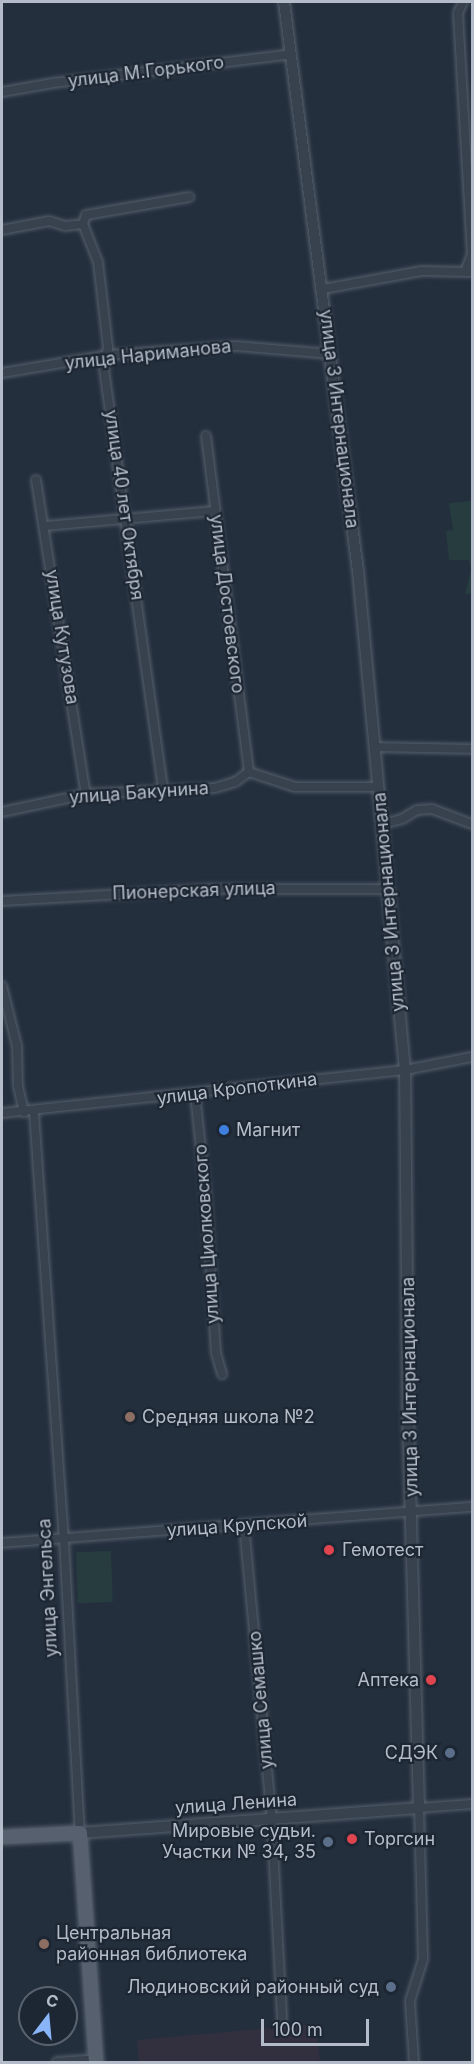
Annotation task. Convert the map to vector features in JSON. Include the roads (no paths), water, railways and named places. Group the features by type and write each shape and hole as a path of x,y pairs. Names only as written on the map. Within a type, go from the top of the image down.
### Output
{"main road":[{"name":"улица Ленина","path":"2,1837 80,1833"},
{"name":"улица Энгельса","path":"80,1833 96,2061"}],"street":[{"name":"улица 3 Интернационала","path":"284,2 358,571 405,1070 408,1403 413,1513 419,1808"},
{"path":"322,289 421,271 469,272 472,254 458,13 463,2"},
{"name":"улица М.Горького","path":"2,93 53,83 291,54"},
{"path":"2,230 49,221 65,226 83,224 86,214 189,197"},
{"name":"улица 40 лет Октября","path":"83,224 98,262 108,356 104,369 127,517 164,789"},
{"name":"улица Нариманова","path":"2,372 108,356 236,346 331,354"},
{"name":"улица Достоевского","path":"206,436 249,772"},
{"name":"улица Кутузова","path":"36,480 46,526 86,794"},
{"path":"46,526 127,517 215,511"},
{"path":"375,747 472,749"},
{"path":"249,772 295,788 379,787"},
{"name":"улица Бакунина","path":"2,812 86,794 215,788 235,782 249,772"},
{"path":"383,824 402,819 417,810 432,809 472,824"},
{"name":"Пионерская улица","path":"2,901 212,889 387,889"},
{"path":"2,986 17,1046 18,1086 24,1112"},
{"name":"улица Кропоткина","path":"2,1113 34,1112 405,1070 472,1057"},
{"name":"улица Циолковского","path":"195,1094 206,1195 216,1353 222,1374"},
{"name":"улица Энгельса","path":"34,1112 64,1540 80,1833"},
{"name":"улица Крупской","path":"2,1544 472,1507"},
{"name":"улица Семашко","path":"244,1525 272,1820 282,2020"},
{"name":"улица Ленина","path":"80,1833 472,1804"},
{"path":"414,2062 410,2001 423,1959 419,1808"},
{"path":"57,2062 96,2061"}],"place":[{"name":"Магнит","path":"224,1130"},
{"name":"Средняя школа №2","path":"130,1417"},
{"name":"Гемотест","path":"329,1550"},
{"name":"Аптека","path":"431,1680"},
{"name":"СДЭК","path":"450,1753"},
{"name":"Торгсин","path":"352,1839"},
{"name":"Мировые судьи. Участки № 34, 35","path":"328,1842"},
{"name":"Центральная районная библиотека","path":"44,1944"},
{"name":"Людиновский районный суд","path":"391,1987"}]}
